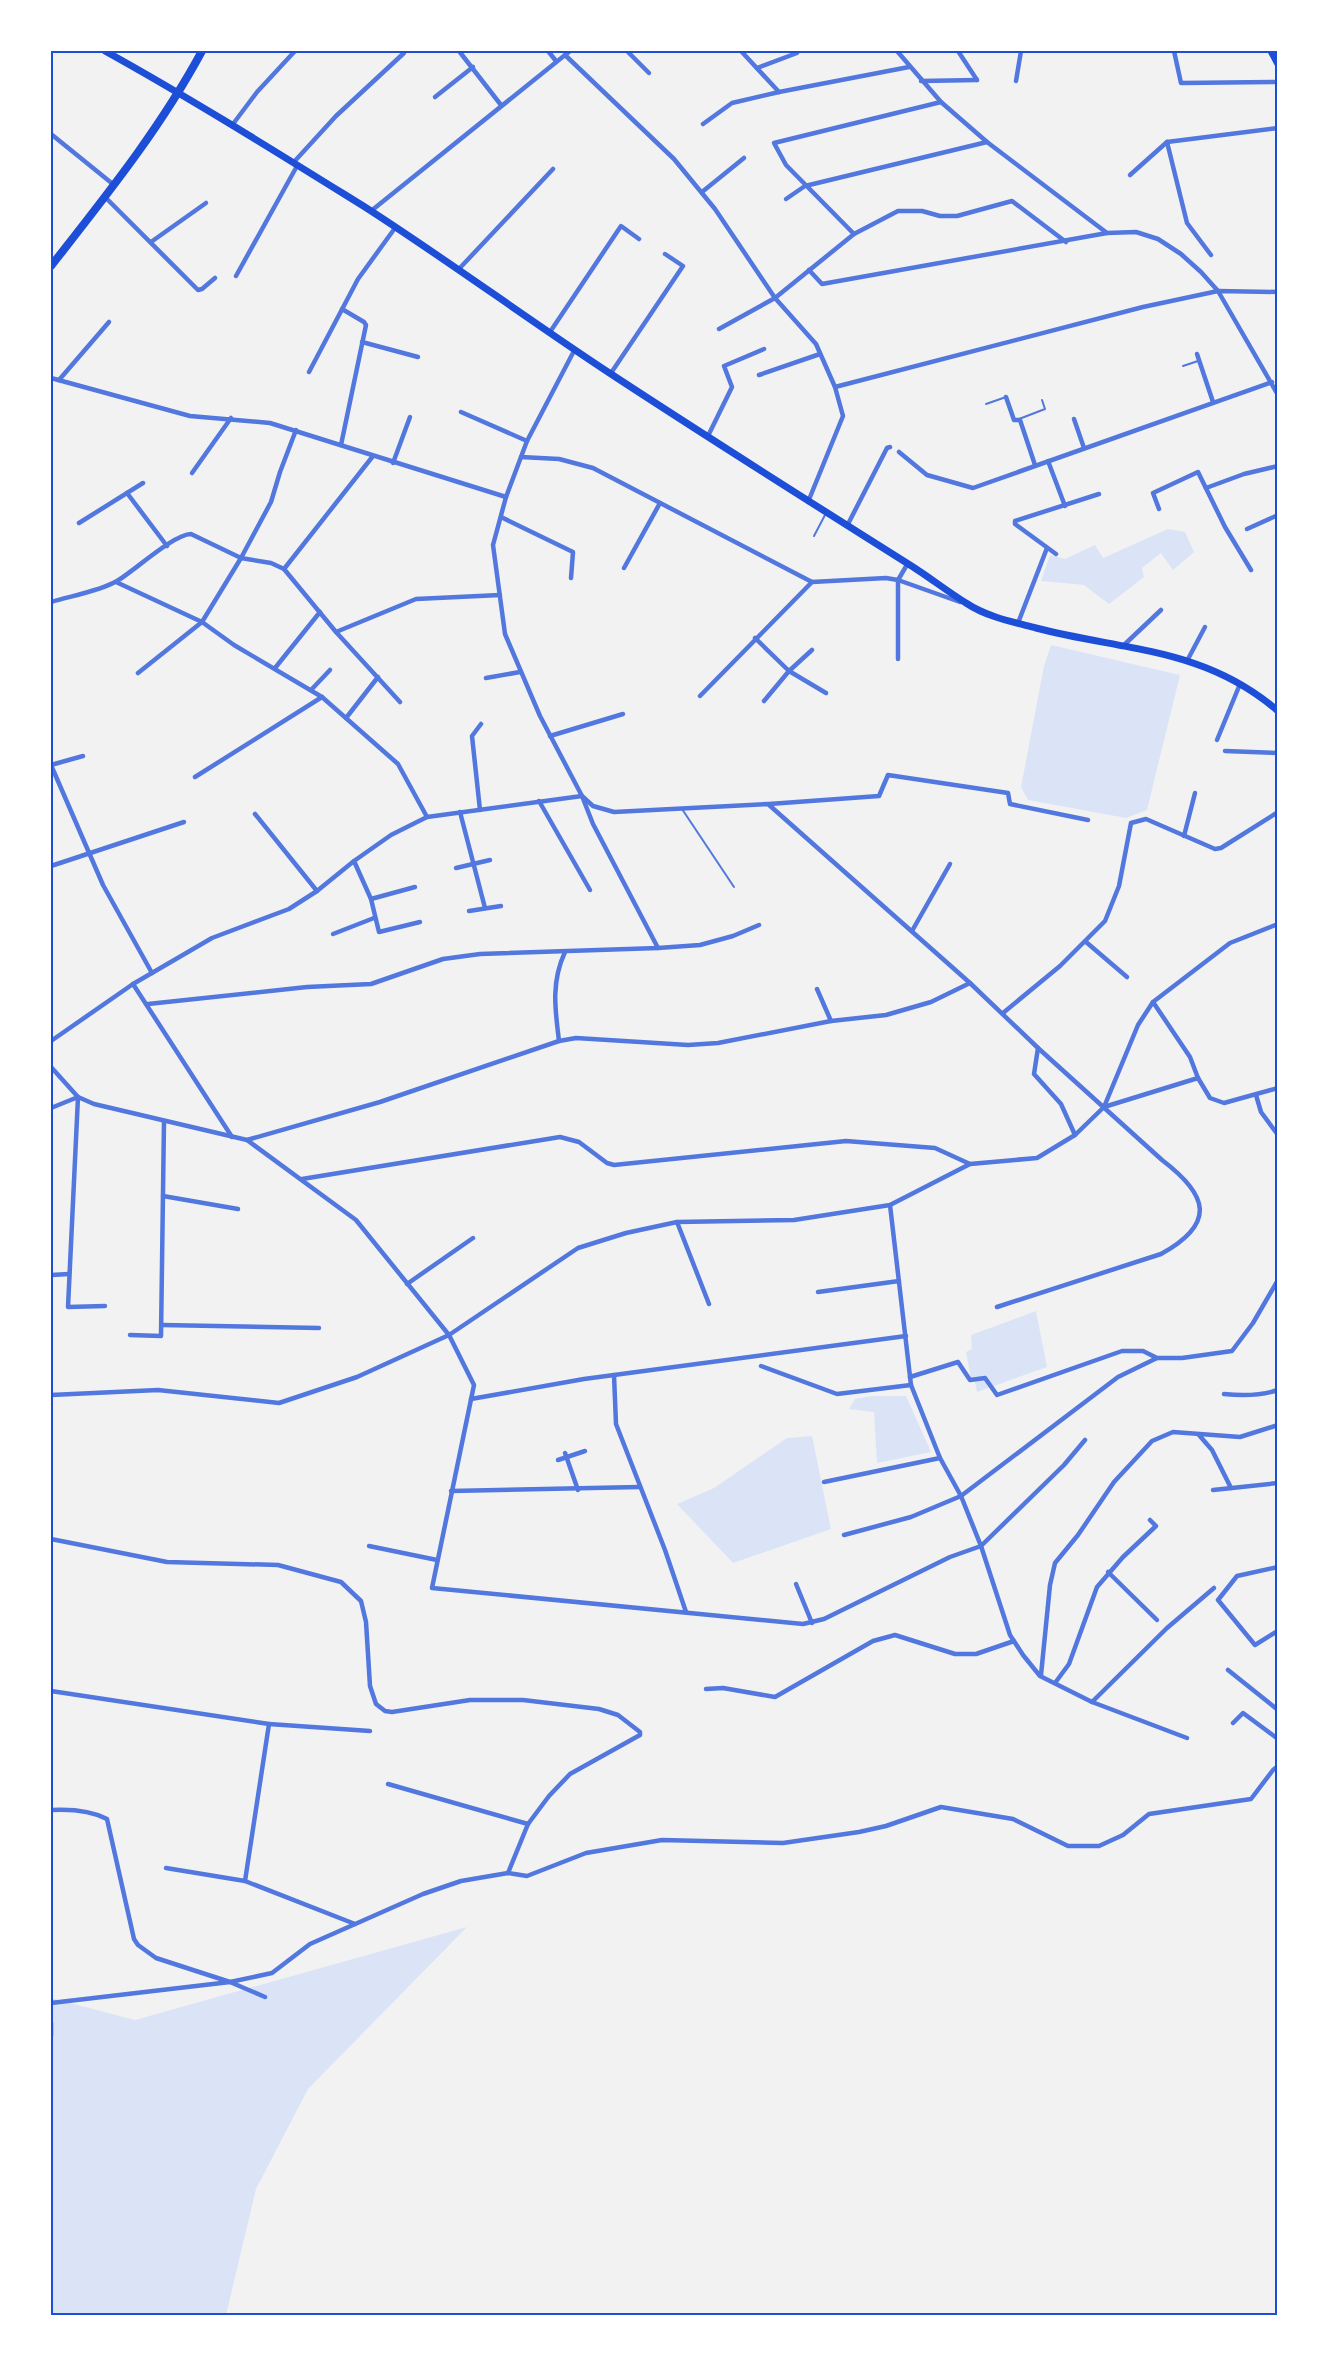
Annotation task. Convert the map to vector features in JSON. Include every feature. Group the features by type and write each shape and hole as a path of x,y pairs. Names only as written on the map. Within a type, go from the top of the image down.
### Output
{"main road":[{"path":"105,51 232,124 370,211 610,373 808,502 908,563 968,605 988,614 1070,637 1125,644 1188,659 1240,684 1265,699 1278,711"},
{"path":"51,266 114,185 179,94 202,51"},
{"path":"1271,51 1278,64"}],"street":[{"path":"232,124 257,92 295,51"},
{"path":"459,51 501,105"},
{"path":"548,51 556,61"},
{"path":"627,51 649,73"},
{"path":"741,51 779,92"},
{"path":"897,51 941,102 987,142 1107,233"},
{"path":"921,81 977,80 958,51"},
{"path":"1016,81 1021,51"},
{"path":"1174,51 1181,83 1278,82"},
{"path":"757,68 797,52"},
{"path":"236,276 295,165 336,116 404,53"},
{"path":"370,211 567,53 674,159 715,209 775,298 816,344 835,387 843,416 808,502"},
{"path":"435,96 472,67"},
{"path":"703,124 732,104 779,92 909,67"},
{"path":"854,234 786,165 774,143 941,102"},
{"path":"1130,175 1167,142 1278,128"},
{"path":"51,134 114,185"},
{"path":"786,199 805,186 987,142"},
{"path":"1167,142 1187,223 1211,255"},
{"path":"702,192 744,158"},
{"path":"458,271 553,169"},
{"path":"105,196 198,290 215,278"},
{"path":"719,329 775,298 854,234 898,211 922,211 939,216 957,216 1012,201 1066,242"},
{"path":"151,242 206,203"},
{"path":"550,332 621,226 639,239"},
{"path":"309,372 358,279 395,228"},
{"path":"809,270 822,284 1107,233 1136,232 1158,239 1181,254 1218,291 1278,395"},
{"path":"610,373 683,266 665,254"},
{"path":"835,387 1143,307 1218,291 1278,291"},
{"path":"341,446 365,323 342,309"},
{"path":"59,380 109,322"},
{"path":"362,342 418,357"},
{"path":"575,349 527,441 506,497 493,544 505,634 550,736 582,796 592,824 658,948"},
{"path":"708,436 732,387 724,366 764,349"},
{"path":"759,375 820,354"},
{"path":"1197,354 1214,402"},
{"path":"51,378 190,416 270,423 506,497"},
{"path":"899,452 927,475 973,488 1272,382"},
{"path":"1006,397 1013,419 1018,419 1035,465"},
{"path":"461,412 527,441"},
{"path":"393,463 411,417"},
{"path":"192,473 231,418"},
{"path":"1074,419 1084,448"},
{"path":"138,673 202,622 241,558 271,502 279,472 296,430"},
{"path":"847,526 887,448 890,447"},
{"path":"285,569 373,456"},
{"path":"521,457 559,459 593,468 812,582 869,578 898,580 968,605"},
{"path":"1048,461 1065,506"},
{"path":"1206,488 1244,474 1278,466"},
{"path":"1160,509 1153,493 1198,472 1225,526 1251,570"},
{"path":"79,523 143,483"},
{"path":"127,493 167,546"},
{"path":"1056,554 1014,523 1099,494"},
{"path":"624,568 660,503"},
{"path":"1247,530 1278,515"},
{"path":"501,517 573,552 571,578"},
{"path":"51,602 116,582 188,534 241,558 271,563 285,569 336,632 400,702"},
{"path":"1018,623 1047,548"},
{"path":"898,659 898,580 908,563"},
{"path":"116,582 202,622 234,645 322,697 398,764 427,817"},
{"path":"700,696 812,582"},
{"path":"336,632 416,599 500,595"},
{"path":"1125,644 1161,610"},
{"path":"275,668 320,612"},
{"path":"1188,659 1205,627"},
{"path":"755,638 789,671 826,693"},
{"path":"764,701 789,671 812,650"},
{"path":"311,690 330,670"},
{"path":"486,678 520,672"},
{"path":"346,718 378,677"},
{"path":"1216,740 1240,684"},
{"path":"195,777 322,697"},
{"path":"550,736 623,714"},
{"path":"480,810 472,736 481,724"},
{"path":"1225,751 1278,753"},
{"path":"83,756 51,765 89,854 152,973"},
{"path":"51,1041 133,984 212,938 273,917 317,891 391,835 427,817 582,796 593,806 614,812 879,796 888,775 1008,793 1010,804 1088,820"},
{"path":"1184,836 1195,794"},
{"path":"539,801 590,890"},
{"path":"768,804 1183,1176 1195,1192 1200,1208 1197,1226 1183,1240 1161,1254 997,1306"},
{"path":"460,812 485,908"},
{"path":"1003,1013 1086,942 1105,921 1119,886 1131,823 1146,819 1218,849 1278,812"},
{"path":"255,814 317,891"},
{"path":"51,866 184,822"},
{"path":"456,868 490,860"},
{"path":"354,861 370,899 376,928 382,933 420,922"},
{"path":"912,931 950,864"},
{"path":"370,899 415,887"},
{"path":"469,910 501,906"},
{"path":"333,934 374,918"},
{"path":"51,1395 158,1389 279,1403 357,1377 449,1335 578,1248 626,1233 677,1222 794,1220 890,1205 970,1164 1037,1158 1075,1135 1104,1107 1137,1025 1154,1002 1230,942 1278,924"},
{"path":"148,1004 307,987 371,984 442,959 480,954 700,945 733,936 759,925"},
{"path":"1086,942 1127,976"},
{"path":"559,1041 553,997 558,966 565,952"},
{"path":"247,1140 380,1102 559,1041 576,1038 718,1043 831,1021 886,1015 931,1002 970,983"},
{"path":"133,984 232,1137"},
{"path":"818,989 831,1021"},
{"path":"1154,1002 1190,1057 1198,1078 1210,1098 1224,1103 1278,1088"},
{"path":"1038,1048 1034,1074 1061,1104 1075,1135"},
{"path":"51,1066 78,1097 94,1104 247,1140 356,1220 449,1335 474,1385 432,1588 623,1608 812,1623 950,1557 981,1546 1064,1465 1084,1440"},
{"path":"1104,1107 1198,1078"},
{"path":"1256,1095 1261,1112 1278,1135"},
{"path":"51,1108 78,1097"},
{"path":"78,1097 68,1306 105,1306"},
{"path":"130,1335 160,1337 162,1325 164,1121"},
{"path":"301,1179 560,1137 579,1142 614,1165 846,1142 935,1148 970,1164"},
{"path":"163,1197 238,1209"},
{"path":"890,1205 911,1385 940,1458 961,1496 1014,1641 1040,1676 1092,1702 1187,1738"},
{"path":"677,1222 709,1304"},
{"path":"407,1284 473,1238"},
{"path":"51,1275 69,1274"},
{"path":"844,1535 911,1516 961,1496 1118,1377 1157,1358 1182,1358 1232,1351 1253,1323 1278,1280"},
{"path":"818,1292 899,1281"},
{"path":"162,1325 319,1328"},
{"path":"471,1399 712,1360 906,1336"},
{"path":"910,1377 958,1362 970,1380 985,1378 997,1395 1122,1350 1143,1351 1157,1358"},
{"path":"761,1366 837,1394 911,1385"},
{"path":"614,1375 616,1424 665,1550 686,1612"},
{"path":"1224,1394 1263,1395 1278,1390"},
{"path":"1040,1676 1050,1585 1055,1563 1078,1535 1114,1482 1152,1441 1173,1432 1240,1437 1278,1425"},
{"path":"1199,1435 1212,1450 1231,1488"},
{"path":"558,1460 566,1455 585,1451"},
{"path":"566,1455 578,1490"},
{"path":"824,1482 940,1458"},
{"path":"1214,1490 1278,1483"},
{"path":"451,1491 639,1487"},
{"path":"1055,1683 1069,1664 1097,1587 1108,1572 1156,1526 1150,1520"},
{"path":"51,1539 167,1562 278,1564 341,1582 361,1601 366,1622 370,1686 376,1704 384,1711 392,1712 470,1700 523,1700 599,1709 627,1720 640,1732 640,1735 570,1774 549,1796 528,1824 508,1873"},
{"path":"369,1546 437,1560"},
{"path":"1277,1633 1255,1645 1218,1600 1237,1576 1278,1567"},
{"path":"1108,1572 1157,1620"},
{"path":"796,1584 812,1623"},
{"path":"1092,1702 1167,1629 1214,1588"},
{"path":"706,1689 723,1688 775,1697 873,1641 895,1635 955,1654 976,1654 1014,1641"},
{"path":"1228,1670 1278,1710"},
{"path":"51,1691 269,1724 370,1731"},
{"path":"1233,1723 1243,1713 1278,1739"},
{"path":"245,1881 269,1724"},
{"path":"51,2003 230,1982 272,1973 310,1944 423,1894 461,1881 508,1873 527,1876 586,1853 662,1840 783,1843 886,1826 941,1807 1013,1819 1068,1846 1099,1846 1123,1835 1149,1814 1251,1799 1273,1770 1278,1767"},
{"path":"388,1784 528,1824"},
{"path":"51,1810 91,1813 107,1819 138,1945 156,1958 265,1996"},
{"path":"166,1868 245,1881 356,1924"},
{"path":"51,2023 51,2036"}],"lane":[{"path":"1183,366 1199,360"},
{"path":"986,404 1006,397"},
{"path":"1018,419 1045,409 1042,400"},
{"path":"814,536 826,513"},
{"path":"681,808 734,886"}],"shaded area":[{"path":"1168,529 1185,532 1194,552 1173,570 1161,553 1142,568 1144,577 1109,604 1084,585 1041,581 1050,555 1065,559 1095,545 1103,558"},
{"path":"1051,645 1180,675 1147,810 1126,818 1028,800 1021,787 1044,666"},
{"path":"1036,1311 1047,1367 977,1392 975,1382 971,1379 966,1352 972,1349 971,1335"},
{"path":"872,1396 906,1396 931,1452 877,1463 874,1412 849,1409 855,1399"},
{"path":"812,1436 831,1529 733,1563 677,1504 714,1488 787,1438"},
{"path":"467,1927 308,2089 256,2189 226,2315 51,2315 51,1998 135,2020"}]}
